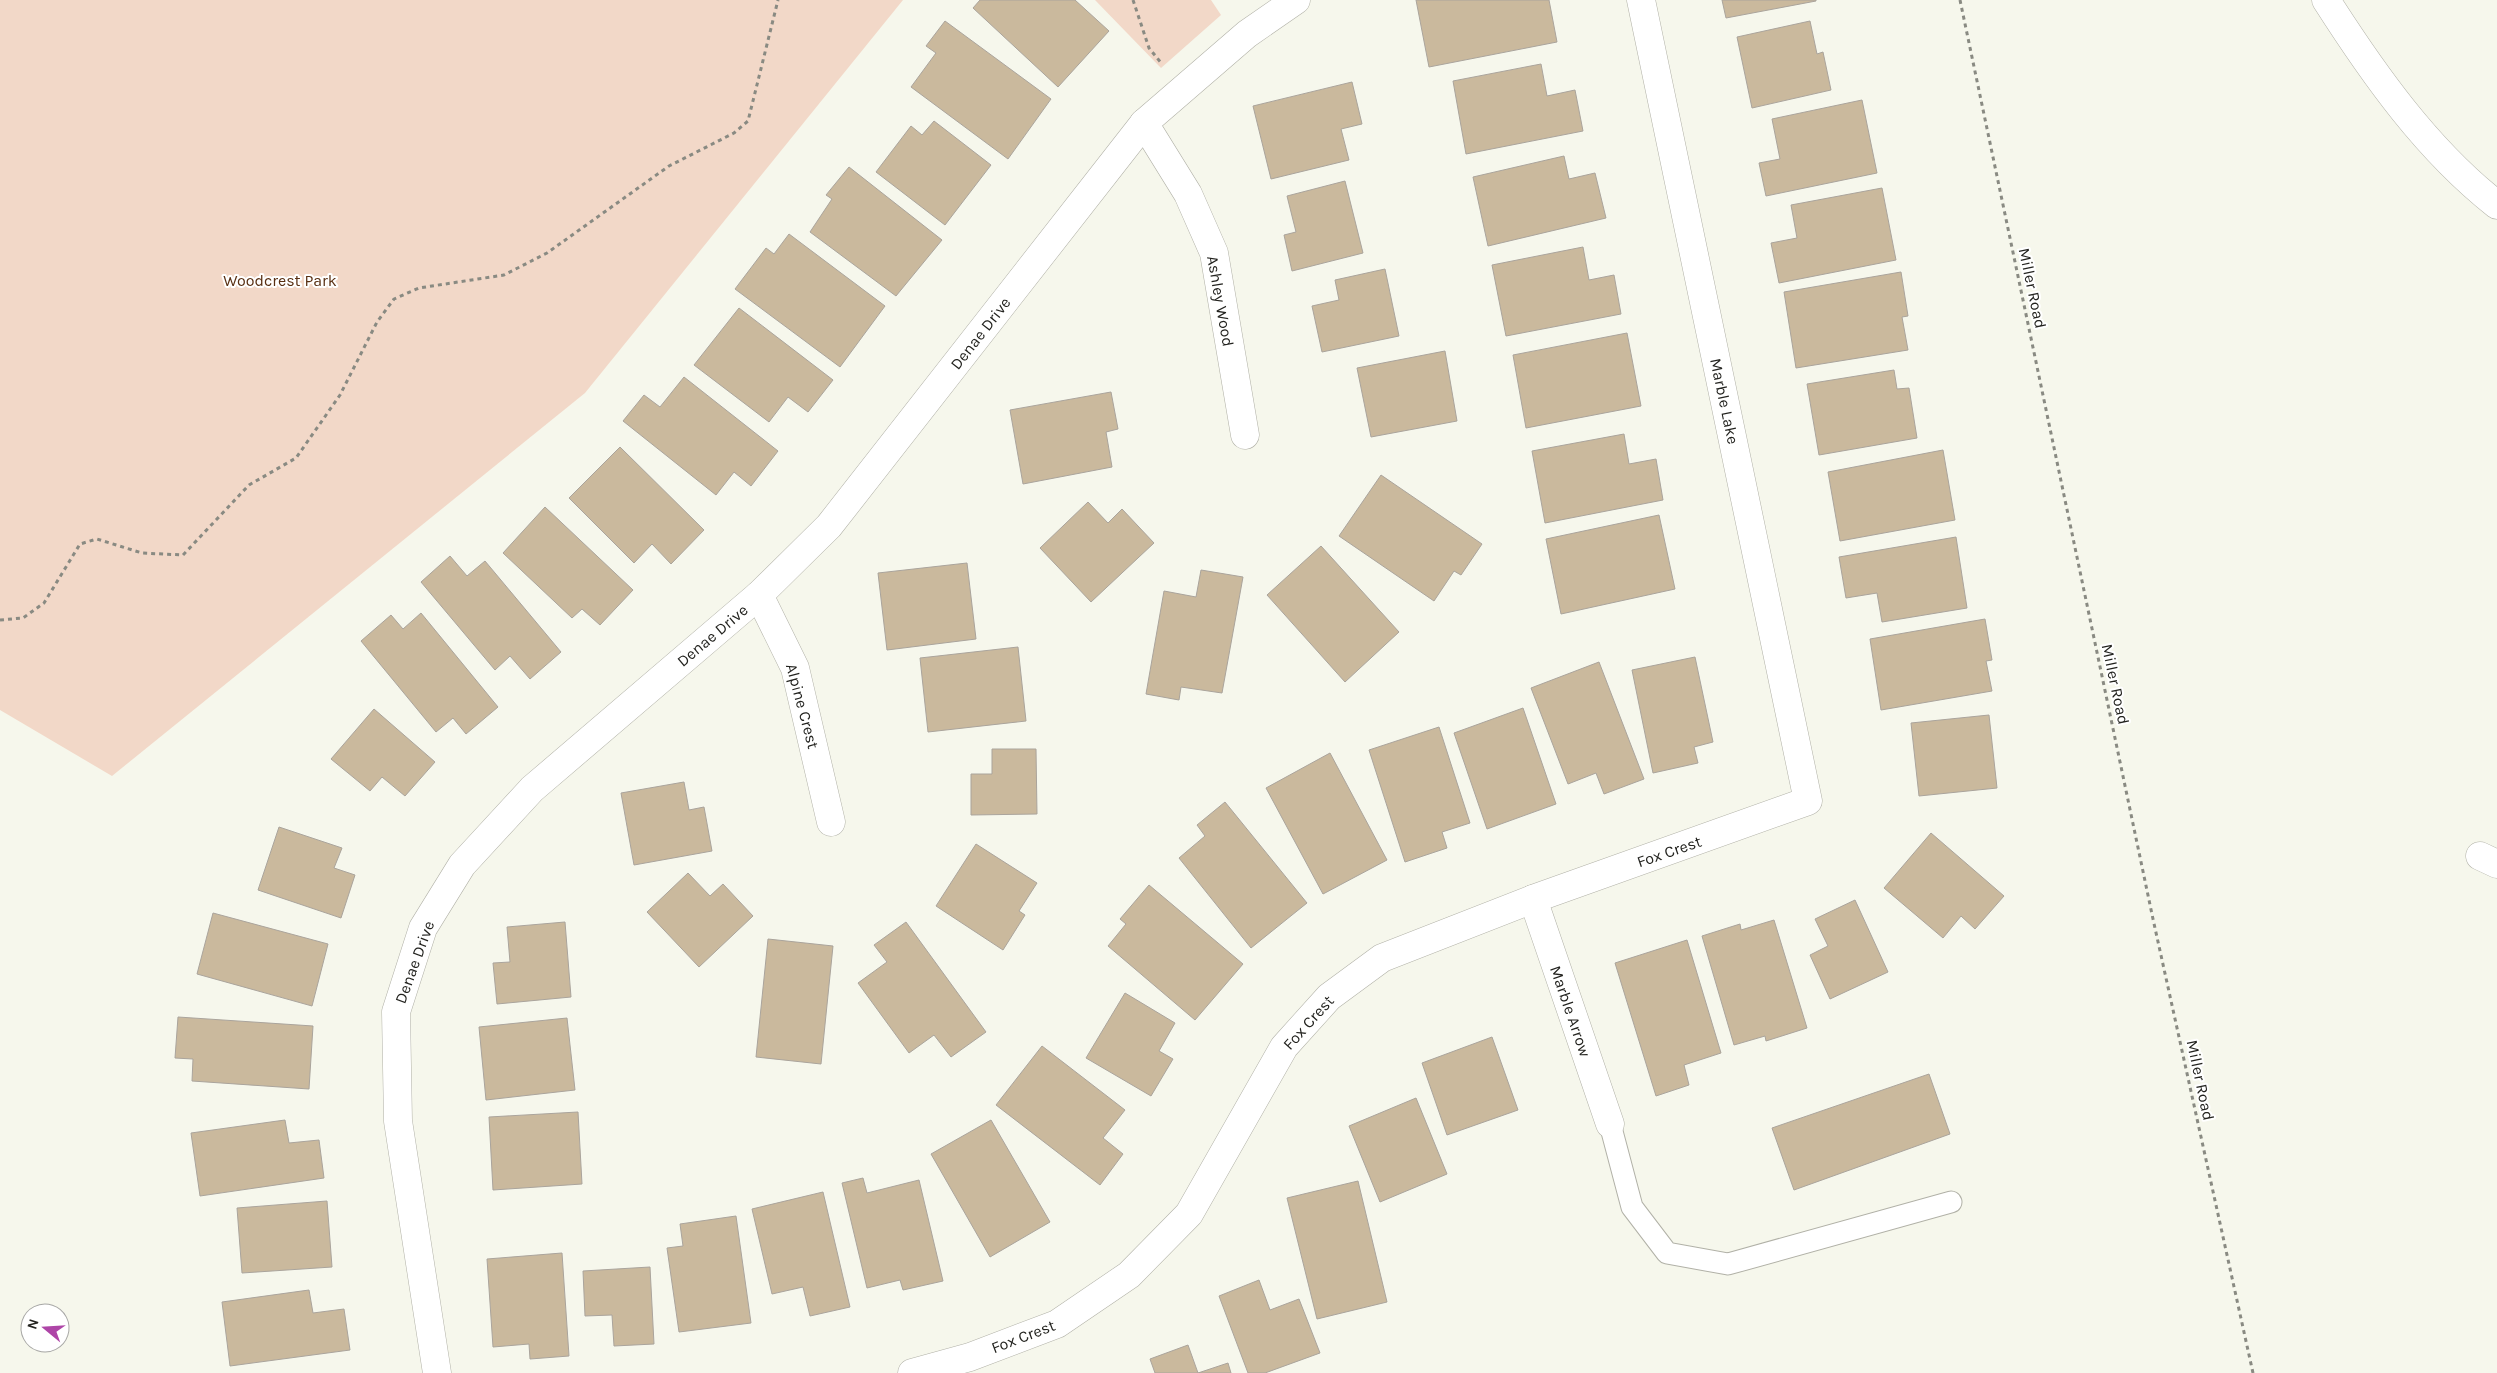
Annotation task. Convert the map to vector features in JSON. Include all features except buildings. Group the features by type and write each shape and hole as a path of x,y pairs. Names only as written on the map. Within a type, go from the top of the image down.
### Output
{"street":[{"name":"Denae Drive","path":"438,1373 398,1121 396,1012 423,928 462,865 532,789 759,596 829,526 1144,123 1247,34 1296,0"},
{"name":"Marble Lake","path":"1641,0 1808,801"},
{"path":"2326,0 2366,62 2420,131 2482,194 2497,205"},
{"name":"Ashley Wood","path":"1144,123 1188,194 1214,253 1245,435"},
{"name":"Alpine Crest","path":"759,596 796,668 831,822"},
{"name":"Fox Crest","path":"912,1373 970,1356 1058,1324 1129,1275 1190,1214 1284,1047 1329,997 1382,958 1533,899 1808,801"},
{"name":"Marble Arrow","path":"1533,899 1610,1124"}],"lane":[{"path":"1610,1124 1632,1206 1668,1253 1728,1264 1951,1202"}],"path":[{"path":"0,620 23,618 44,603 80,544 97,539 142,553 183,555 249,485 296,458 340,395 377,322 394,299 419,288 504,275 546,253 669,166 734,133 748,121 778,0"},
{"path":"1133,0 1149,48 1183,89"},
{"name":"Miller Road","path":"1960,0 2153,919 2252,1373"}],"green space":[{"name":"Woodcrest Park","path":"0,0 903,0 585,393 112,776 0,710"},
{"path":"1095,0 1211,0 1221,15 1161,68"}]}
